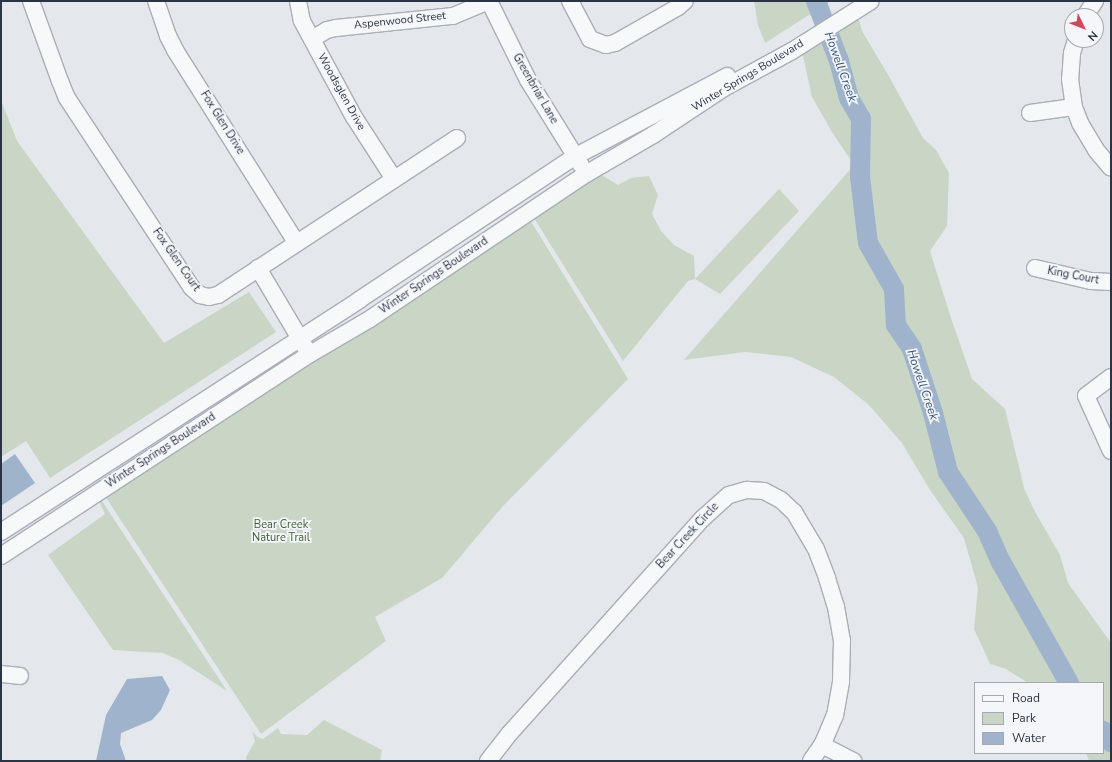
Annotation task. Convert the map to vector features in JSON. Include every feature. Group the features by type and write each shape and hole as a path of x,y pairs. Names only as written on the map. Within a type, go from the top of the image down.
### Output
{"street":[{"name":"Fox Glen Court","path":"31,1 67,98 192,288 200,295 209,297 218,294 457,138"},
{"name":"Fox Glen Drive","path":"156,1 168,36 175,50 296,242"},
{"name":"Woodsglen Drive","path":"298,1 302,21 354,117 394,179"},
{"name":"Aspenwood Street","path":"312,39 336,28 453,16 489,1"},
{"name":"Greenbriar Lane","path":"489,1 528,80 586,174"},
{"path":"570,1 590,40 606,44 615,43 678,7 685,1"},
{"name":"Winter Springs Boulevard","path":"827,23 851,1"},
{"name":"Winter Springs Boulevard","path":"1,556 310,354 370,319 586,174 653,135 827,23 870,1"},
{"name":"Winter Springs Boulevard","path":"1,532 300,338 576,156 719,79 790,47"},
{"path":"1074,48 1070,79 1074,107 1080,123 1096,150 1111,168"},
{"path":"1030,113 1074,107"},
{"path":"258,268 310,354"},
{"name":"King Court","path":"1035,268 1090,281 1111,282"},
{"path":"1111,377 1086,396 1111,451"},
{"name":"Bear Creek Circle","path":"488,761 510,733 702,519 729,495 747,490 764,491 781,500 794,512 816,550 836,607 842,640 841,682 835,715 822,745 811,761"},
{"path":"1,674 20,676"},
{"path":"822,745 853,761"}],"green space":[{"path":"754,1 831,1 765,43 758,25"},
{"path":"858,16 862,31 923,138 936,150 949,173 947,226 930,251 972,379 1005,409 1024,488 1034,510 1060,555 1068,583 1111,643 1111,761 1089,761 1086,754 1104,754 1104,682 1026,682 1006,669 990,664 974,629 978,588 964,538 930,490 902,443 869,405 834,377 791,357 745,352 684,360 854,165 832,132 812,97 802,51"},
{"path":"1,100 17,141 164,343 249,292 276,332 50,478 26,441 1,457"},
{"path":"600,174 618,185 631,178 649,176 658,195 652,214 661,231 674,245 694,256 695,279 688,281 623,361 534,218"},
{"path":"779,189 799,211 720,294 695,279"},
{"name":"Bear Creek Nature Trail","path":"530,220 628,379 504,505 442,578 375,617 386,641 261,734 105,496"},
{"path":"100,498 227,691 179,660 163,653 113,650 48,555 105,514 98,499"},
{"path":"324,720 382,750 380,761 247,761 246,757 255,741 252,731 257,737 263,739 278,728 281,734 307,735"}],"water":[{"path":"15,454 35,483 1,506 1,464"},
{"path":"162,676 170,690 161,710 152,720 121,733 120,744 126,761 96,761 106,715 127,679"}],"waterway":[{"name":"Howell Creek","path":"816,1 839,61 849,98 861,119 860,177 868,243 894,289 896,325 912,349 933,413 948,472 987,531 1001,562 1068,682"},
{"name":"Howell Creek","path":"1104,732 1111,742"}]}
